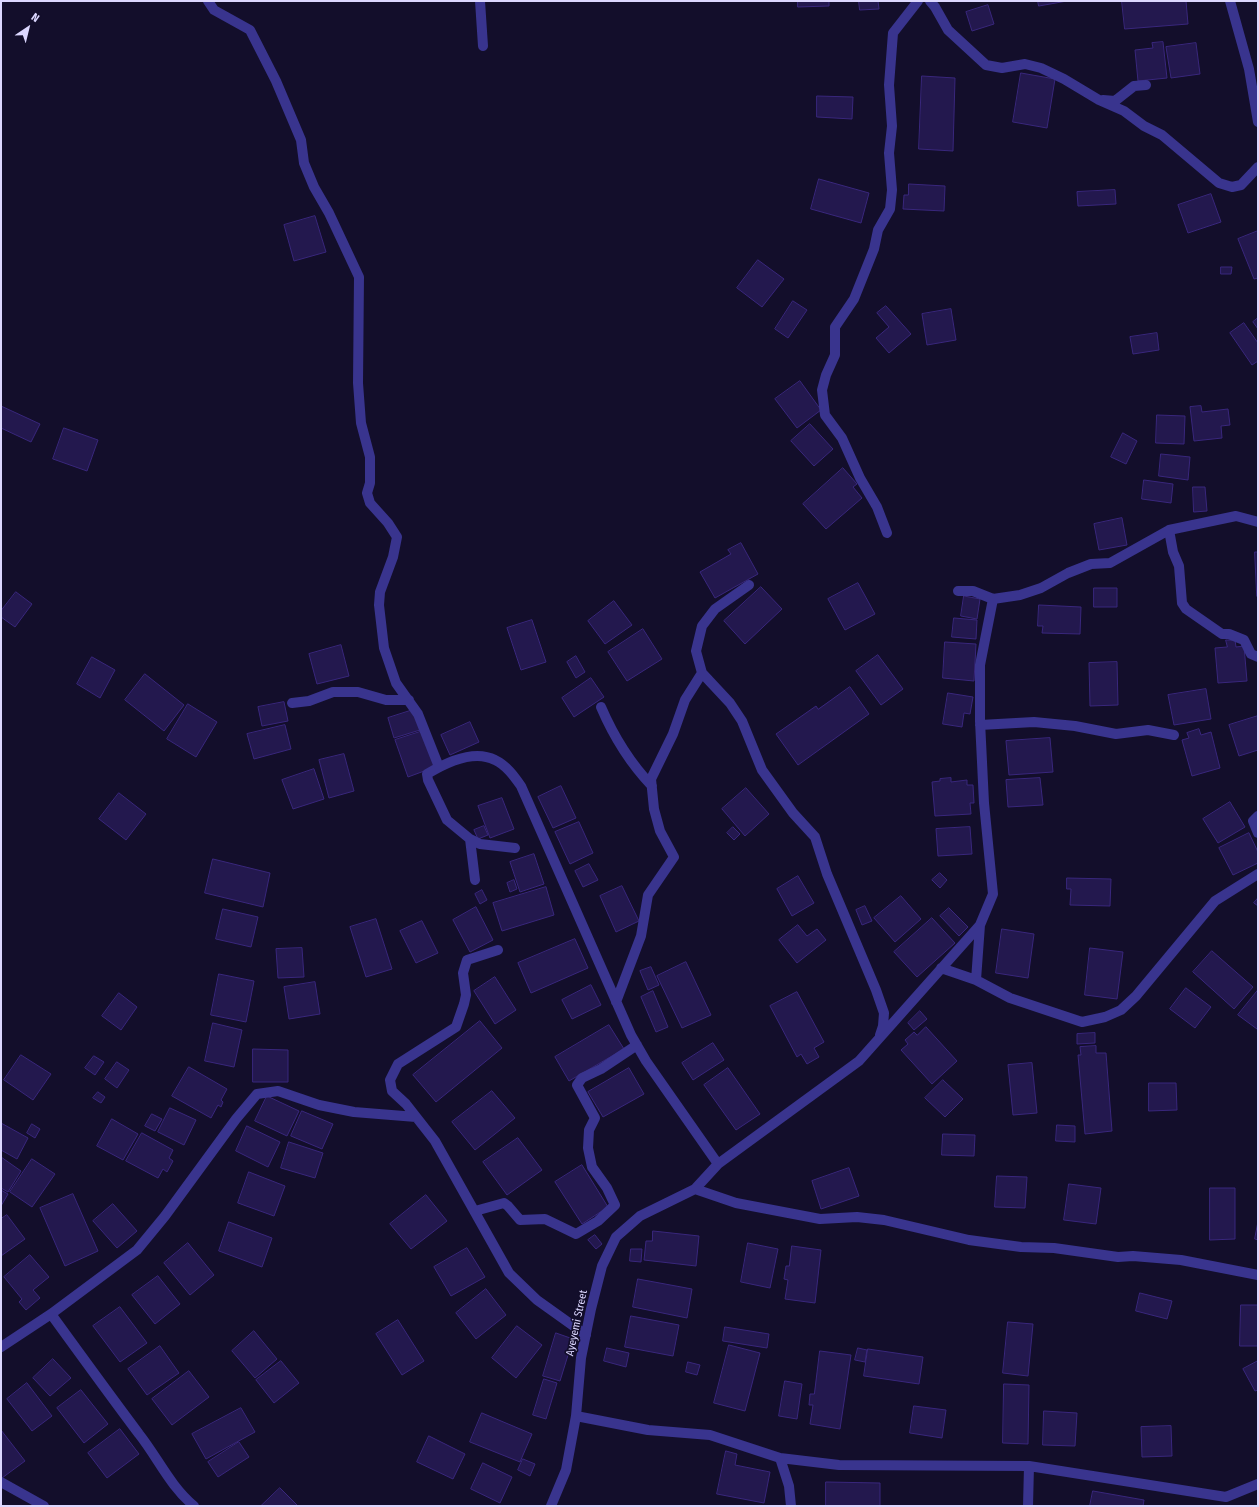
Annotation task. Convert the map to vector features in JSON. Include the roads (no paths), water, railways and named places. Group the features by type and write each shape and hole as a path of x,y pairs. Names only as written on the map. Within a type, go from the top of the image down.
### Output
{"street":[{"path":"208,1 214,10 250,30 276,81 301,140 304,163 314,187 339,232 360,277 358,383 361,423 370,457 370,483 367,493 370,503 388,523 397,537 394,557 380,592 379,605 384,648 396,683 418,714 439,767"},
{"path":"480,1 483,46"},
{"path":"886,533 877,507 860,478 842,438 825,415 822,390 826,375 835,355 835,327 854,299 874,249 878,230 890,209 892,190 889,154 892,126 889,77 893,33 918,1"},
{"path":"930,1 936,7 948,30 986,64 1002,68 1025,64 1041,68 1099,100 1124,111 1144,126 1162,134 1218,183 1232,187 1241,185 1258,167"},
{"path":"1230,1 1249,70 1258,122"},
{"path":"1099,100 1115,101 1134,86 1146,85"},
{"path":"958,591 973,590 993,599 1020,595 1041,588 1068,573 1091,564 1110,563 1169,530 1236,516 1258,522"},
{"path":"1169,530 1173,552 1179,566 1182,604 1186,609 1222,634 1229,634 1244,640 1251,654 1258,657"},
{"path":"749,585 715,610 702,626 696,651 702,673 730,703 742,721 762,770 793,813 815,837 827,874 876,990 884,1013 884,1026 880,1037"},
{"path":"976,980 980,925 993,894 984,803 980,725 980,665 993,599"},
{"path":"616,1002 642,936 648,896 674,857 660,831 654,809 651,779 673,734 685,700 702,673"},
{"path":"292,703 309,701 334,692 358,692 386,700 409,700"},
{"path":"601,707 608,724 641,775 652,786"},
{"path":"980,725 1034,722 1075,726 1116,734 1148,730 1174,734"},
{"path":"515,848 480,844 470,839 447,820 439,806 427,774 439,767 457,760 482,756 495,760 510,772 521,786 616,1002 637,1045 718,1164"},
{"path":"1258,816 1253,821 1258,832"},
{"path":"470,839 475,880"},
{"path":"941,968 976,980 1010,998 1082,1022 1105,1017 1121,1010 1136,996 1179,942 1215,901 1258,874"},
{"path":"980,925 859,1061 718,1164 695,1189 736,1203 820,1219 857,1217 884,1220 969,1240 1021,1247 1054,1248 1118,1257 1133,1256 1181,1260 1258,1275"},
{"path":"498,950 467,960 463,973 466,995 456,1027 398,1064 390,1080 392,1091 416,1117 435,1141 509,1273 537,1300 586,1335"},
{"path":"475,1210 504,1203 520,1220 545,1219 569,1232 576,1234 598,1221 615,1205 607,1188 592,1167 588,1148 589,1130 595,1118 577,1084 582,1078 601,1069 637,1045"},
{"path":"1,1347 51,1314 137,1250 165,1216 236,1119 257,1094 278,1091 319,1105 354,1112 416,1117"},
{"name":"Ayeyemi Street","path":"551,1506 566,1470 576,1416 581,1358 602,1266 616,1237 640,1216 695,1189"},
{"path":"51,1314 108,1394 140,1435 166,1476 188,1504"},
{"path":"576,1416 648,1430 710,1435 780,1458 839,1466 1028,1466 1226,1497 1258,1484"},
{"path":"780,1458 789,1486 791,1506"},
{"path":"1028,1466 1028,1506"},
{"path":"1,1482 44,1506"}]}
